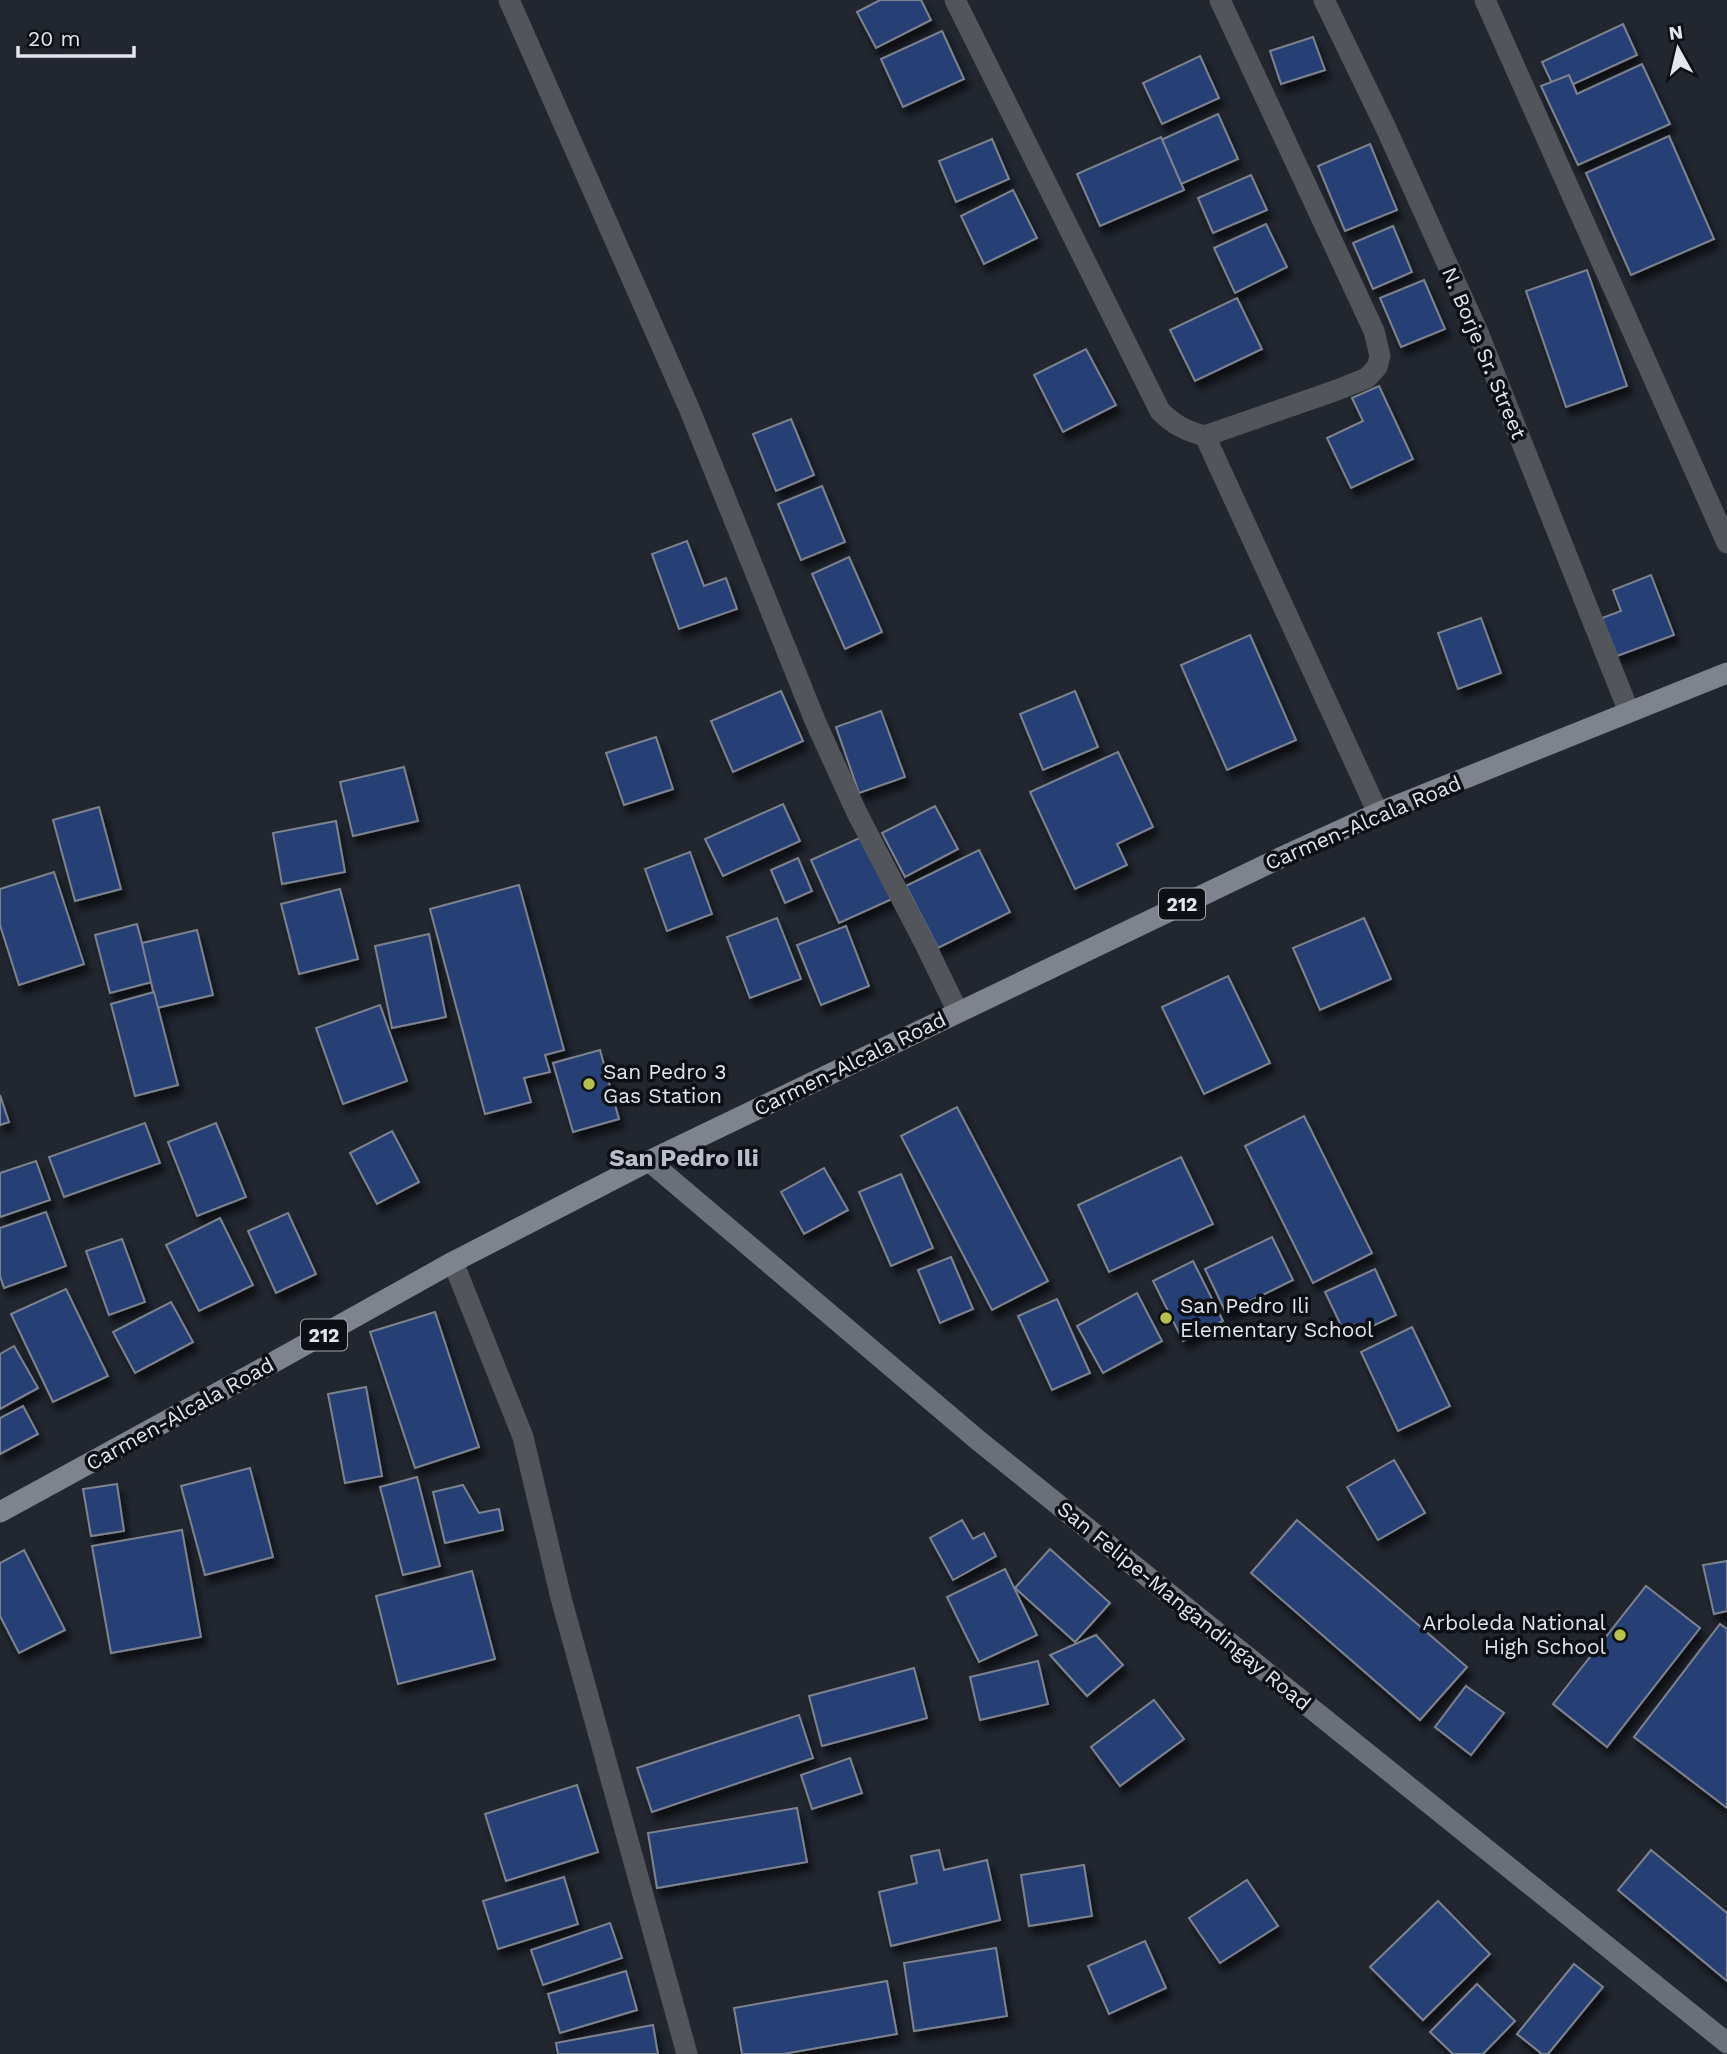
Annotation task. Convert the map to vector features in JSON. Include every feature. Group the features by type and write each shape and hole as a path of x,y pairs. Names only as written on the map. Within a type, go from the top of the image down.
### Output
{"main road":[{"name":"Carmen-Alcala Road","path":"0,1512 453,1262 649,1161 1378,813 1727,673"},
{"name":"San Felipe-Mangandingay Road","path":"649,1161 979,1441 1727,2043"}],"street":[{"path":"509,0 689,408 816,723 857,813 958,1012"},
{"path":"955,0 1160,411 1185,431 1205,436 1367,378 1377,367 1380,356 1374,331 1220,0"},
{"name":"N. Borje Sr. Street","path":"1324,0 1477,330 1629,712"},
{"path":"1485,0 1727,543"},
{"path":"1205,436 1378,813"},
{"path":"453,1262 523,1437 561,1598 687,2054"}],"building":[{"path":"880,0 921,0 931,20 876,48 857,12"},
{"path":"1623,24 1637,55 1556,92 1542,62"},
{"path":"942,31 964,79 903,107 881,59"},
{"path":"1313,37 1325,70 1281,84 1270,51"},
{"path":"1200,56 1219,98 1162,124 1143,83"},
{"path":"1642,64 1670,124 1578,165 1541,86 1569,75 1577,94"},
{"path":"1218,114 1238,159 1181,184 1161,140"},
{"path":"1669,136 1714,239 1631,275 1586,173"},
{"path":"1161,137 1184,190 1100,226 1077,174"},
{"path":"992,139 1009,179 956,202 939,161"},
{"path":"1370,144 1397,210 1345,231 1318,166"},
{"path":"1251,175 1267,210 1213,233 1198,198"},
{"path":"1013,190 1037,238 984,264 961,216"},
{"path":"1266,224 1287,267 1235,293 1214,248"},
{"path":"1393,226 1412,272 1373,289 1353,243"},
{"path":"1587,270 1627,386 1566,407 1526,291"},
{"path":"1424,280 1445,329 1401,347 1380,298"},
{"path":"1237,298 1262,349 1195,381 1170,330"},
{"path":"1086,349 1116,405 1063,432 1034,375"},
{"path":"1379,386 1413,459 1351,488 1327,438 1363,421 1352,398"},
{"path":"791,419 814,475 776,491 753,434"},
{"path":"822,486 845,542 801,560 778,504"},
{"path":"687,541 704,586 726,578 737,609 679,629 652,554"},
{"path":"849,557 882,632 845,649 812,574"},
{"path":"1651,575 1674,635 1617,656 1602,618 1621,611 1613,590"},
{"path":"1481,618 1501,673 1458,689 1438,633"},
{"path":"1250,635 1296,740 1227,770 1181,665"},
{"path":"781,691 803,741 733,772 711,721"},
{"path":"1075,691 1098,747 1043,770 1020,714"},
{"path":"881,711 905,777 859,793 836,727"},
{"path":"656,737 673,789 624,805 606,753"},
{"path":"1118,752 1153,827 1117,844 1127,865 1075,889 1030,792"},
{"path":"404,767 418,821 353,836 340,782"},
{"path":"783,804 800,841 723,876 705,839"},
{"path":"935,806 958,849 905,877 882,833"},
{"path":"99,807 121,889 75,901 53,820"},
{"path":"336,821 345,872 282,884 273,833"},
{"path":"864,836 892,899 839,923 811,860"},
{"path":"979,850 1010,912 938,948 906,886"},
{"path":"690,852 712,914 667,931 645,869"},
{"path":"798,858 812,891 785,903 771,870"},
{"path":"54,872 84,964 19,985 0,925 0,889"},
{"path":"519,885 564,1050 545,1055 550,1072 524,1078 531,1102 485,1114 430,909"},
{"path":"340,889 358,959 299,974 281,904"},
{"path":"777,918 801,979 750,998 727,937"},
{"path":"1364,918 1391,979 1320,1010 1293,948"},
{"path":"137,924 152,982 110,993 95,935"},
{"path":"846,926 869,986 821,1005 797,945"},
{"path":"197,930 213,995 157,1008 142,943"},
{"path":"429,934 446,1017 392,1028 375,946"},
{"path":"1228,976 1270,1063 1204,1094 1162,1007"},
{"path":"154,992 178,1085 135,1096 111,1004"},
{"path":"380,1005 407,1081 343,1104 316,1028"},
{"path":"600,1050 619,1119 573,1132 553,1063"},
{"path":"0,1095 9,1122 0,1125"},
{"path":"957,1107 1048,1281 992,1310 901,1136"},
{"path":"1304,1116 1372,1253 1313,1283 1245,1146"},
{"path":"145,1123 160,1163 64,1197 49,1157"},
{"path":"216,1123 246,1197 197,1216 168,1142"},
{"path":"392,1131 419,1182 377,1204 350,1153"},
{"path":"1181,1157 1213,1224 1109,1272 1078,1205"},
{"path":"36,1161 50,1200 0,1217 0,1173"},
{"path":"824,1168 848,1210 804,1234 781,1192"},
{"path":"901,1174 933,1248 891,1266 859,1192"},
{"path":"46,1212 66,1266 4,1288 0,1276 0,1228"},
{"path":"288,1213 316,1274 276,1293 248,1231"},
{"path":"220,1218 253,1285 199,1311 166,1245"},
{"path":"1272,1237 1293,1280 1226,1313 1205,1269"},
{"path":"122,1239 145,1302 109,1315 86,1251"},
{"path":"951,1257 973,1309 940,1323 918,1270"},
{"path":"1193,1261 1223,1321 1183,1341 1153,1281"},
{"path":"1375,1269 1396,1315 1347,1338 1325,1292"},
{"path":"66,1289 108,1376 53,1402 11,1314"},
{"path":"1137,1293 1162,1341 1103,1373 1077,1326"},
{"path":"1057,1299 1090,1373 1052,1390 1018,1316"},
{"path":"171,1302 193,1342 135,1373 113,1332"},
{"path":"435,1312 479,1447 415,1468 370,1332"},
{"path":"1412,1327 1450,1406 1398,1431 1361,1352"},
{"path":"14,1346 38,1388 0,1409 0,1354"},
{"path":"366,1387 382,1476 345,1483 328,1394"},
{"path":"23,1406 38,1434 0,1454 0,1418"},
{"path":"1394,1460 1425,1513 1378,1540 1347,1487"},
{"path":"250,1468 273,1557 205,1575 181,1486"},
{"path":"417,1477 440,1566 403,1575 380,1487"},
{"path":"117,1484 124,1531 91,1536 83,1489"},
{"path":"463,1485 479,1513 499,1509 503,1530 445,1543 433,1492"},
{"path":"962,1520 973,1539 984,1533 996,1556 953,1580 930,1538"},
{"path":"1297,1520 1467,1667 1420,1720 1251,1573"},
{"path":"182,1530 201,1637 111,1653 92,1546"},
{"path":"1050,1549 1110,1603 1075,1642 1015,1588"},
{"path":"24,1550 65,1630 19,1653 0,1616 0,1563"},
{"path":"1727,1561 1727,1611 1714,1614 1703,1565"},
{"path":"1005,1569 1037,1635 979,1662 947,1597"},
{"path":"472,1571 495,1659 398,1684 376,1596"},
{"path":"1646,1586 1700,1628 1607,1747 1553,1704"},
{"path":"1720,1624 1727,1629 1727,1808 1634,1737"},
{"path":"1096,1635 1123,1665 1087,1696 1050,1655"},
{"path":"1038,1661 1048,1704 980,1720 970,1677"},
{"path":"914,1668 927,1718 822,1746 809,1696"},
{"path":"1466,1686 1504,1713 1471,1755 1435,1727"},
{"path":"1154,1700 1184,1739 1120,1786 1091,1747"},
{"path":"799,1715 813,1758 652,1812 637,1768"},
{"path":"850,1758 862,1793 812,1809 801,1775"},
{"path":"577,1785 598,1852 506,1881 485,1814"},
{"path":"797,1808 807,1862 657,1888 648,1833"},
{"path":"939,1850 944,1870 987,1860 1000,1920 891,1946 879,1892 917,1883 911,1856"},
{"path":"1651,1850 1727,1913 1727,1981 1618,1890"},
{"path":"1084,1865 1092,1916 1029,1926 1021,1875"},
{"path":"564,1877 578,1924 498,1949 483,1901"},
{"path":"1247,1880 1278,1926 1220,1963 1189,1918"},
{"path":"1438,1901 1490,1954 1423,2020 1370,1967"},
{"path":"610,1923 622,1958 543,1985 531,1950"},
{"path":"1145,1941 1166,1988 1109,2014 1088,1966"},
{"path":"996,1948 1007,2016 914,2031 904,1963"},
{"path":"1574,1964 1603,1987 1548,2054 1542,2054 1517,2034"},
{"path":"626,1971 637,2010 560,2033 548,1994"},
{"path":"887,1981 897,2034 783,2054 742,2054 734,2008"},
{"path":"1477,1984 1515,2021 1483,2054 1453,2054 1430,2032"},
{"path":"653,2025 658,2054 558,2054 556,2043"}],"place":[{"name":"San Pedro 3 Gas Station","path":"589,1084"},
{"name":"San Pedro Ili Elementary School","path":"1166,1318"},
{"name":"Arboleda National High School","path":"1620,1635"}],"district":[{"name":"San Pedro Ili","path":"684,1158"}]}
